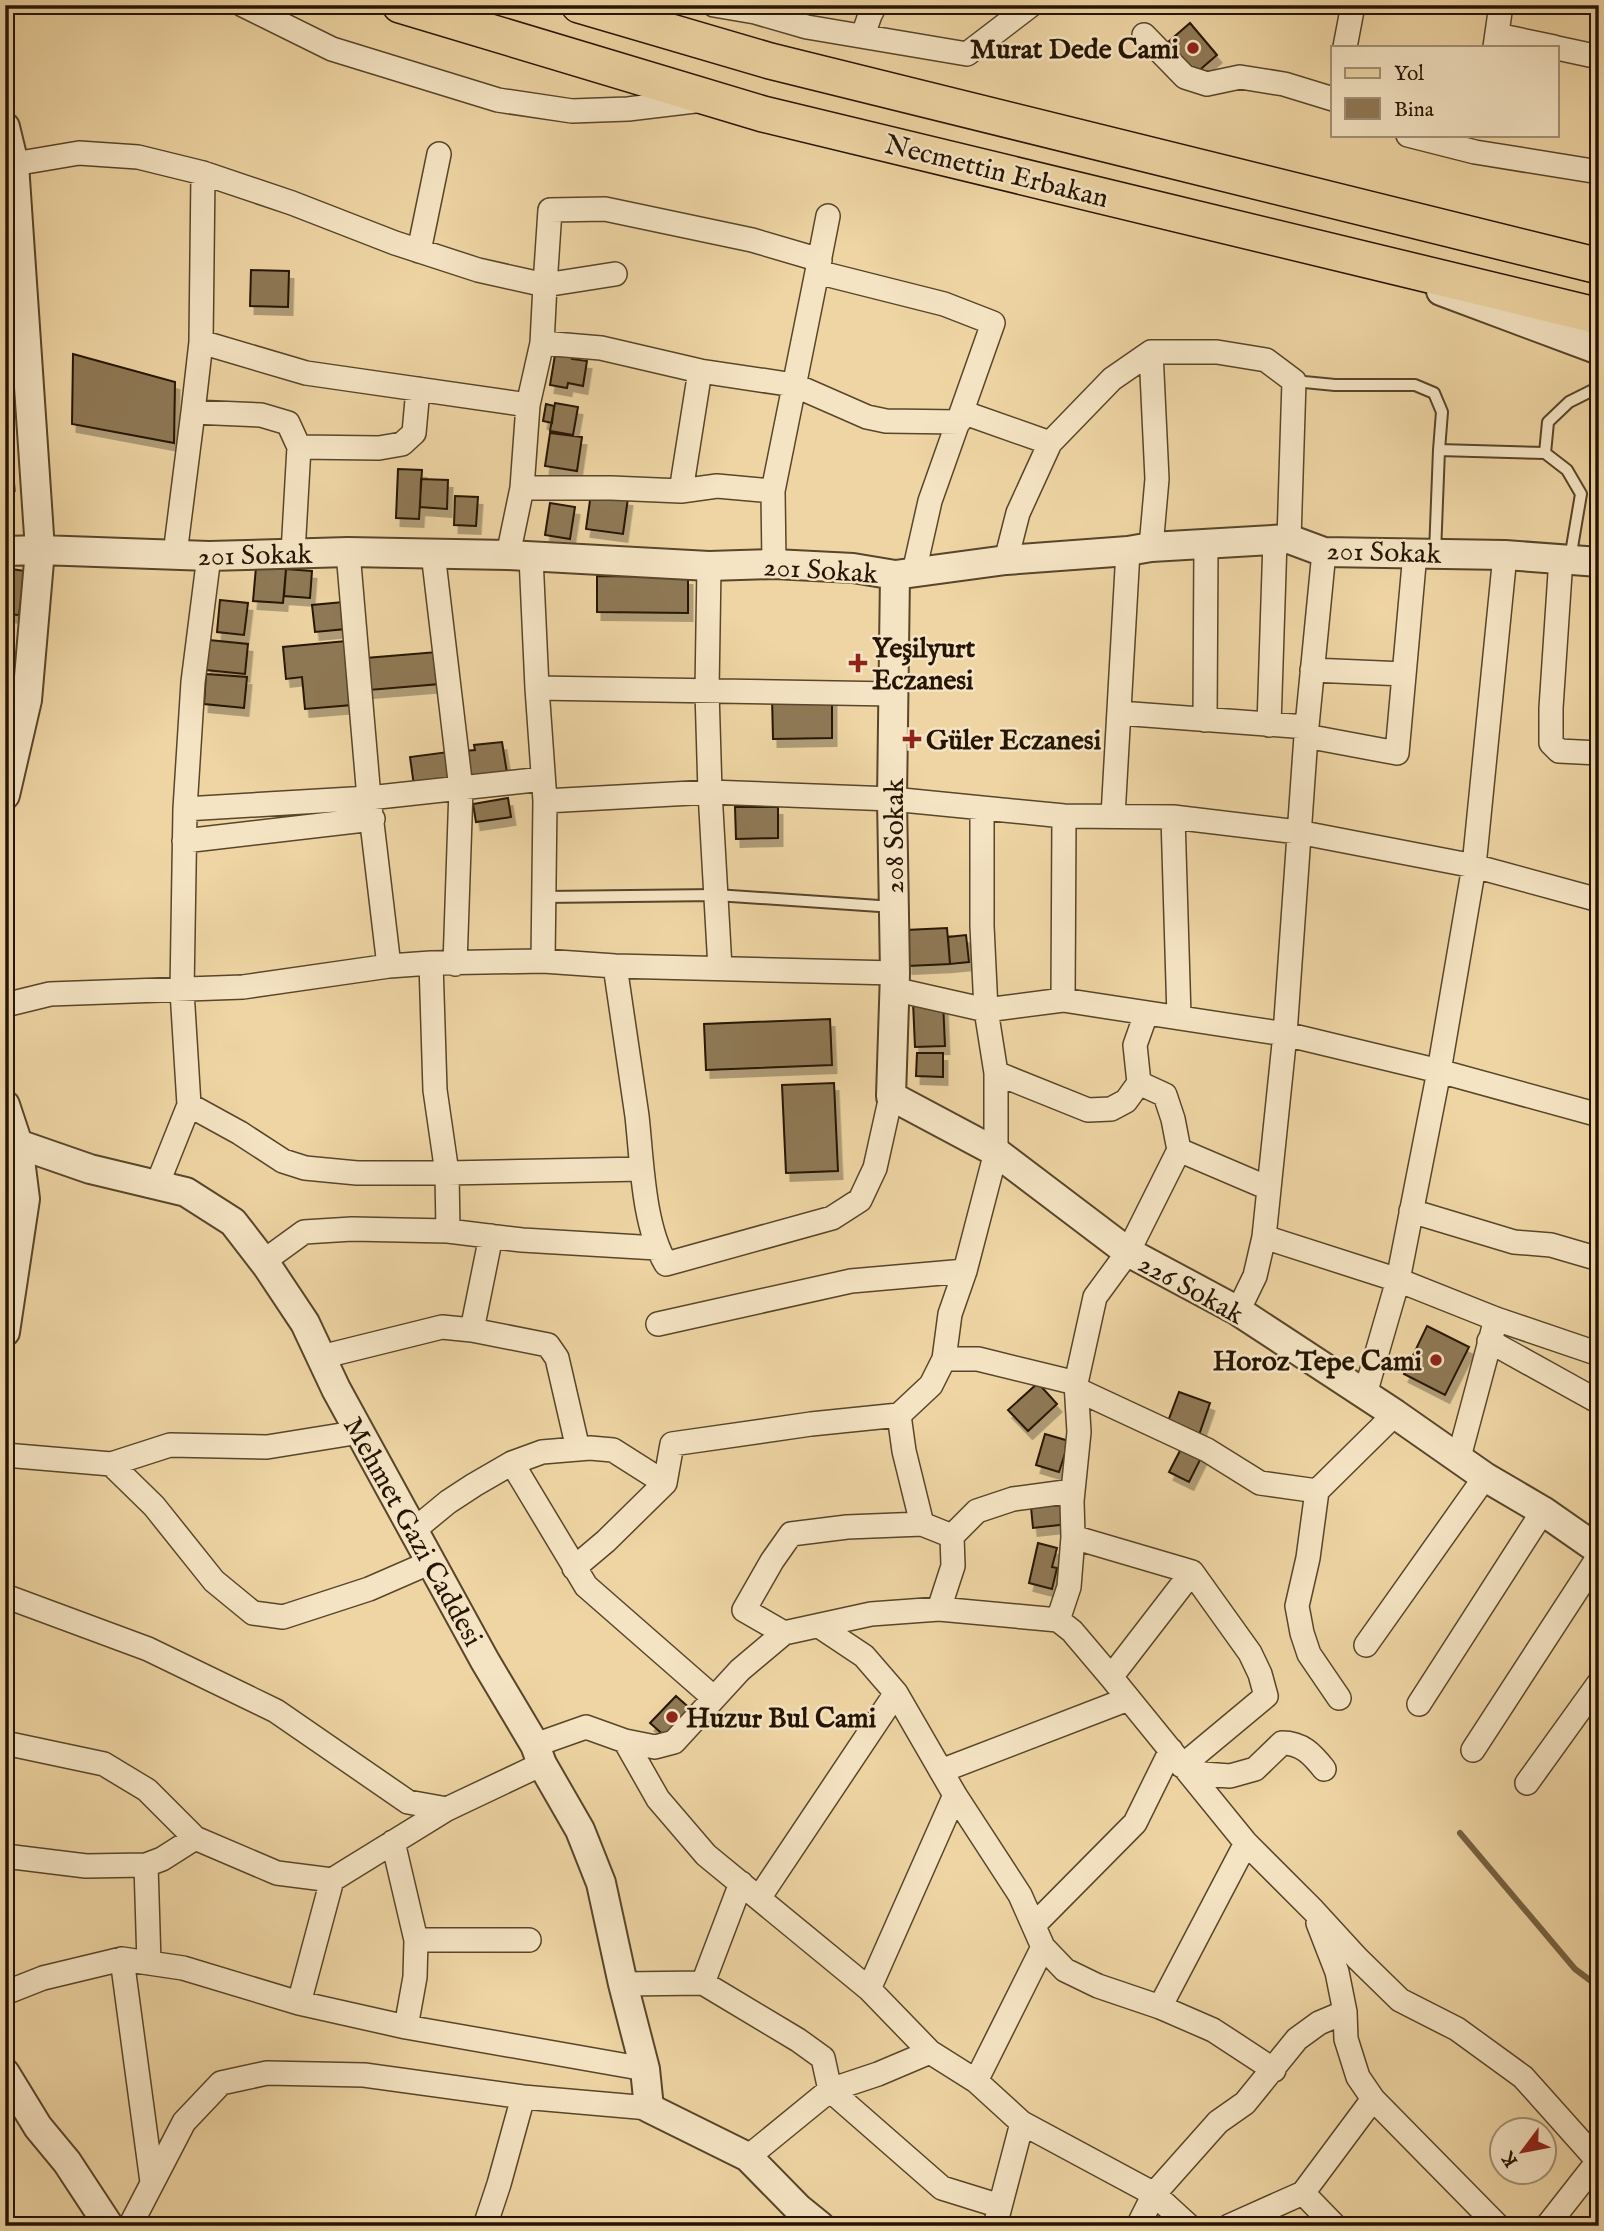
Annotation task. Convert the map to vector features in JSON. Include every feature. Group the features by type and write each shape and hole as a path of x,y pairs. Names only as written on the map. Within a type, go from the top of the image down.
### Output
{"main road":[{"name":"Necmettin Erbakan","path":"400,5 777,117 1599,316"},
{"name":"Necmettin Erbakan","path":"579,5 770,61 1599,266"}],"street":[{"path":"243,5 332,49 498,100 572,111 628,110 713,99"},
{"path":"863,35 875,5"},
{"path":"721,6 755,12 807,27 967,54 1031,5"},
{"path":"1345,46 1353,5"},
{"path":"1501,5 1496,41 1538,46"},
{"path":"1144,35 1185,77 1208,84 1240,77 1262,80 1331,98"},
{"path":"1558,49 1599,57"},
{"path":"5,127 14,164 40,550 16,699 5,795"},
{"path":"1416,136 1477,144 1599,172"},
{"path":"14,164 79,153 138,157 203,173 478,270 545,285 615,274"},
{"path":"419,251 439,154"},
{"path":"174,554 201,342 203,173"},
{"path":"542,961 544,790 537,688 520,556 528,405 542,343 550,210 605,209 752,240 819,266 944,304 993,323 905,573"},
{"path":"774,564 773,491 828,216"},
{"path":"1347,255 1599,350"},
{"path":"201,342 306,373 528,405"},
{"path":"542,343 601,348 700,371 794,385 867,417 886,421 961,417 1050,443"},
{"path":"1113,816 1119,713 1139,549 1157,479 1151,352"},
{"path":"1006,561 1018,513 1050,443 1112,379 1151,352 1217,352 1266,360 1294,381 1269,725"},
{"path":"681,491 700,371"},
{"path":"299,447 380,449 402,444 414,433 418,389"},
{"path":"193,412 261,415 288,423 299,447 293,553"},
{"path":"522,488 681,491 717,486 773,491"},
{"name":"201 Sokak","path":"5,551 209,556 348,552 433,553 709,566 774,564 905,573 1139,549 1282,540 1324,552 1505,555 1599,562"},
{"path":"1205,720 1206,544"},
{"path":"348,552 371,809 390,966"},
{"path":"1238,1311 1255,1276 1264,1237 1284,1034 1306,732 1324,552"},
{"path":"433,553 461,789 455,964"},
{"path":"1119,713 1269,725 1397,753 1404,674 1425,553"},
{"path":"1365,1394 1398,1280 1439,1071 1474,866 1505,555"},
{"path":"157,1185 189,1105 182,991 185,809 193,682 209,556"},
{"path":"1566,559 1551,708 1551,743 1559,751 1599,753"},
{"path":"709,566 709,792 720,968"},
{"name":"208 Sokak","path":"891,1096 894,981 893,694 905,573"},
{"path":"1312,670 1404,674"},
{"path":"537,688 893,694"},
{"path":"184,841 371,809 461,789 709,792 892,799 1064,816 1173,817 1298,832 1474,866 1599,900"},
{"path":"574,1568 606,1541 665,1483 672,1444 811,1424 899,1415 930,1385 944,1359 950,1314 965,1270 996,1152 996,1073 986,1010 982,926 982,808"},
{"path":"185,809 371,809"},
{"path":"1063,1000 1064,816"},
{"path":"1173,817 1179,1017"},
{"path":"5,1004 50,994 243,987 390,966 431,963 542,961 615,966 720,968 894,981 986,1010 1063,1000 1179,1017 1284,1034 1597,1108"},
{"path":"431,963 435,1090 447,1173 448,1231"},
{"path":"615,966 642,1169 657,1248 666,1264 832,1218 860,1200 875,1168 891,1096"},
{"path":"996,1073 1088,1110 1111,1109 1126,1101 1139,1083 1135,1045 1146,1014"},
{"path":"1058,1620 1069,1587 1073,1537 1073,1491 1079,1432 1076,1386 1095,1297 1128,1252 1179,1150 1165,1095 1139,1083"},
{"name":"226 Sokak","path":"891,1096 996,1152 1128,1252 1238,1311 1599,1550"},
{"path":"5,1105 18,1144 14,1180 25,1199 6,1319"},
{"path":"189,1105 283,1161 305,1168 357,1173 642,1169"},
{"name":"Mehmet Gazi Caddesi","path":"18,1144 90,1169 186,1192 233,1222 264,1261 305,1323 360,1432 580,1830 601,1883 645,2069 649,2108"},
{"path":"1179,1150 1268,1188"},
{"path":"1412,1211 1514,1242 1551,1245 1599,1259"},
{"path":"264,1261 304,1231 352,1229 448,1231 523,1240 657,1248"},
{"path":"472,1330 491,1236"},
{"path":"1264,1237 1398,1280 1496,1319 1599,1354"},
{"path":"658,1324 850,1281 965,1270"},
{"path":"1458,1458 1496,1319"},
{"path":"321,1357 442,1327 548,1345 557,1358 578,1449"},
{"path":"1489,1341 1599,1402"},
{"path":"944,1359 978,1359 1076,1386 1207,1450 1261,1483 1317,1491"},
{"path":"1339,1698 1309,1654 1297,1606 1308,1558 1317,1491 1395,1414"},
{"path":"899,1415 904,1451 922,1524"},
{"path":"5,1455 111,1464 170,1445 267,1447 360,1432"},
{"path":"414,1530 448,1503 512,1463 542,1452 590,1448 613,1450 665,1483"},
{"path":"512,1463 586,1586 714,1698"},
{"path":"111,1464 154,1506 214,1581 253,1613 283,1617 304,1611 369,1589 431,1562"},
{"path":"1366,1645 1485,1477"},
{"path":"939,1609 953,1566 952,1536 977,1511 1013,1499 1073,1491"},
{"path":"1419,1704 1543,1511"},
{"path":"784,1633 744,1610 791,1534 847,1527 922,1524 952,1536"},
{"path":"1034,1925 1135,1823 1181,1763 1266,1696 1261,1674 1250,1653 1192,1572 1073,1537"},
{"path":"1473,1750 1599,1556"},
{"path":"1111,1677 1192,1572"},
{"path":"5,1596 148,1650 264,1705 408,1802 447,1809"},
{"path":"5,1743 104,1764 147,1790 195,1838 277,1873 332,1880 586,1727 625,1741 655,1747 674,1742 740,1670 784,1633 871,1614 939,1609 1058,1620 1111,1677 1246,1843 1314,1910 1357,1958 1401,2000 1457,2029 1523,2077 1599,2161 1547,2226"},
{"path":"819,1626 864,1656 896,1693 955,1795 1020,1895 1043,1947 1065,1970 1098,1986 1160,2007 1213,2030 1274,2070"},
{"path":"1527,1783 1599,1683"},
{"path":"759,1898 896,1693"},
{"path":"941,1771 1128,1699"},
{"path":"625,1741 658,1799 706,1855 869,1989 930,2052 976,2081 1022,2123 1154,2194 1189,2226"},
{"path":"1181,1763 1230,1776 1255,1769 1282,1743 1293,1743 1311,1753 1324,1769"},
{"path":"869,1989 955,1795"},
{"path":"5,1856 86,1867 146,1865 162,1859 195,1838"},
{"path":"393,1842 416,1940 415,1977 406,2027"},
{"path":"1160,2007 1246,1843"},
{"path":"146,1865 149,1963"},
{"path":"299,2003 332,1880"},
{"path":"703,1983 741,1883"},
{"path":"1314,1910 1337,1972 1345,2012 1346,2039 1358,2077 1373,2099 1498,2226"},
{"path":"416,1940 529,1940"},
{"path":"976,2081 1043,1947"},
{"path":"122,1959 152,2182"},
{"path":"5,1993 43,1978 122,1959 183,1968 299,2003 406,2027 645,2069"},
{"path":"623,1984 703,1983 798,2040 823,2058 830,2090 942,2188 998,2216 1022,2123"},
{"path":"1138,2226 1154,2194 1218,2122 1245,2103 1297,2039 1319,2023 1345,2012"},
{"path":"748,2157 830,2090 930,2052"},
{"path":"5,2073 38,2127 66,2162 109,2226"},
{"path":"130,2226 184,2122 221,2083 267,2073 364,2075 523,2097 649,2108 748,2157 799,2209 820,2226"},
{"path":"485,2226 523,2097"},
{"path":"1229,2226 1303,2193 1373,2099"},
{"path":"1303,2193 1335,2226"}],"lane":[{"path":"1294,381 1335,385 1415,385 1434,393 1442,412 1425,553"},
{"path":"1545,453 1548,422 1569,402 1599,387"},
{"path":"1439,450 1545,453 1567,470 1581,494 1566,559"},
{"path":"544,897 716,895 894,907"}],"shaded area":[{"path":"5,404 15,491 5,499"}],"building":[{"name":"Murat Dede Cami","path":"1190,23 1217,55 1195,74 1168,42"},
{"path":"251,270 289,271 288,307 250,306"},
{"path":"556,349 573,352 572,359 587,361 583,386 568,383 567,388 550,385"},
{"path":"73,354 175,382 174,443 72,424"},
{"path":"555,403 578,407 573,435 550,431"},
{"path":"546,404 554,406 552,423 543,421"},
{"path":"550,433 582,437 577,471 545,466"},
{"path":"398,469 422,470 419,519 396,518"},
{"path":"421,479 448,480 447,509 420,507"},
{"path":"591,493 628,498 623,534 586,529"},
{"path":"455,496 478,497 476,526 454,525"},
{"path":"550,503 575,507 570,539 545,535"},
{"path":"256,567 286,569 283,603 253,601"},
{"path":"5,568 25,571 19,615 5,614"},
{"path":"286,569 312,571 310,598 284,596"},
{"path":"597,576 688,577 688,613 597,612"},
{"path":"220,600 248,603 244,635 217,632"},
{"path":"343,602 346,629 315,632 312,605"},
{"path":"209,640 248,644 245,674 206,670"},
{"path":"346,641 352,705 305,709 302,677 286,679 283,647"},
{"path":"437,652 440,684 369,690 366,658"},
{"path":"206,674 247,677 244,708 204,704"},
{"path":"772,696 832,696 832,738 773,739"},
{"path":"502,742 507,773 468,779 465,751 475,750 474,745"},
{"path":"448,752 452,781 414,786 410,757"},
{"path":"508,798 511,817 476,822 473,804"},
{"path":"735,807 778,807 778,838 736,839"},
{"path":"947,928 950,964 908,966 906,930"},
{"path":"966,935 969,962 950,964 948,937"},
{"path":"943,1001 945,1046 915,1047 913,1002"},
{"path":"830,1019 832,1065 706,1070 704,1024"},
{"path":"917,1053 943,1053 943,1077 916,1076"},
{"path":"834,1083 838,1171 786,1173 782,1085"},
{"name":"Horoz Tepe Cami","path":"1427,1326 1469,1347 1445,1395 1404,1374"},
{"path":"1038,1383 1057,1404 1028,1431 1008,1410"},
{"path":"1179,1392 1210,1403 1199,1435 1167,1424"},
{"path":"1045,1434 1069,1441 1059,1472 1036,1465"},
{"path":"1185,1441 1204,1452 1189,1482 1169,1472"},
{"path":"1065,1503 1068,1524 1033,1528 1031,1507"},
{"path":"1038,1543 1057,1548 1052,1567 1057,1568 1052,1589 1029,1583"},
{"name":"Huzur Bul Cami","path":"676,1696 693,1711 668,1739 650,1723"}],"waterway":[{"path":"1460,1833 1575,1969 1599,1987"}],"place":[{"name":"Murat Dede Cami","path":"1193,48"},
{"name":"Yeşilyurt Eczanesi","path":"858,663"},
{"name":"Güler Eczanesi","path":"912,739"},
{"name":"Horoz Tepe Cami","path":"1436,1360"},
{"name":"Huzur Bul Cami","path":"672,1717"}]}
